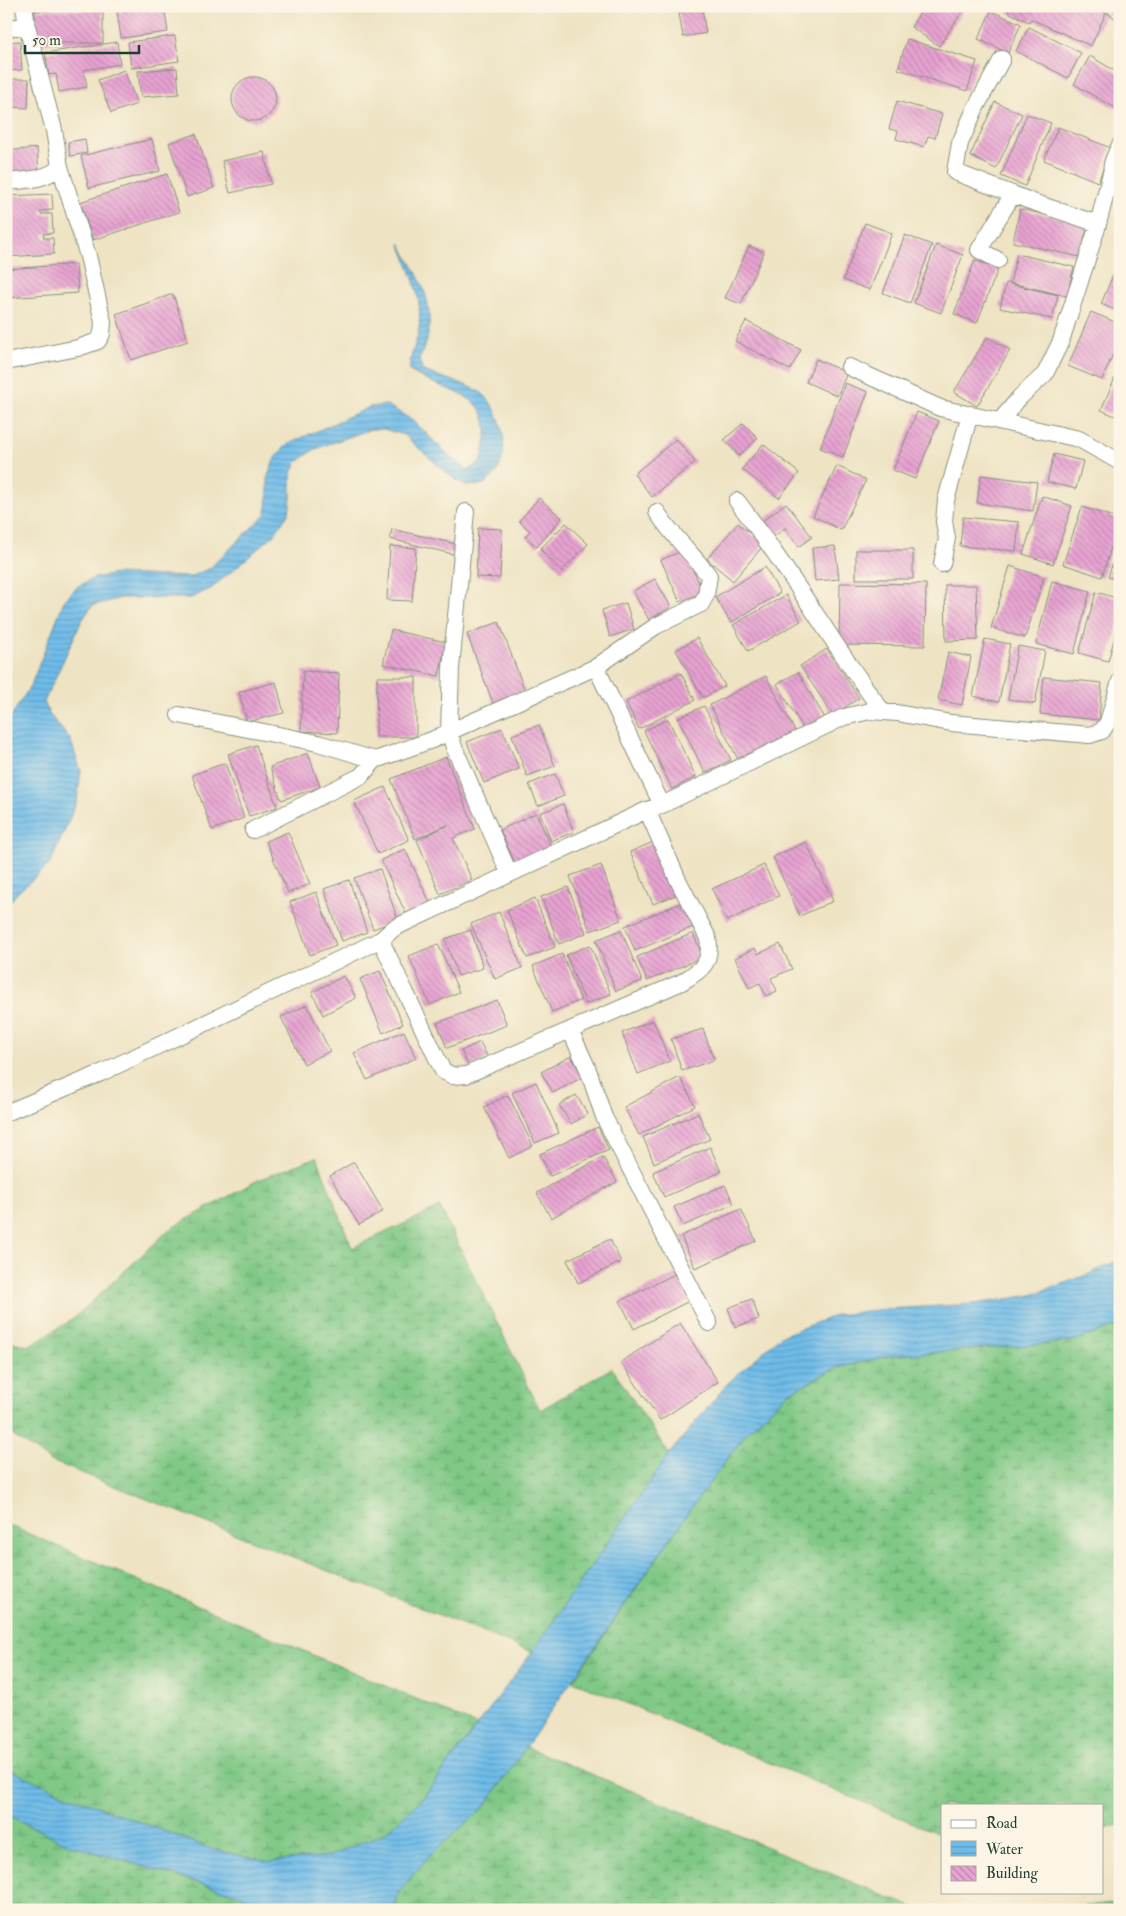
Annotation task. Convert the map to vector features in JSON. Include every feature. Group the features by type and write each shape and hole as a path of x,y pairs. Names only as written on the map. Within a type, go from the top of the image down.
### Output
{"street":[{"path":"6,362 78,348 98,341 102,334 103,322 88,256 60,167 54,130 27,26 24,6"},
{"path":"6,28 27,26"},
{"path":"1002,60 976,107 960,143 955,172 1098,224"},
{"path":"1000,421 1045,374 1061,341 1098,224 1115,179 1113,160 1120,146"},
{"path":"6,182 41,177 55,172 60,167"},
{"path":"998,260 979,250 1013,194"},
{"path":"849,367 940,408 1079,439 1120,462"},
{"path":"942,564 947,538 944,522 946,500 970,414"},
{"path":"737,501 769,542 855,675 883,712"},
{"path":"466,512 451,668 449,732 509,873"},
{"path":"252,830 361,776 375,760 432,740 596,667 656,626 701,604 706,595 709,576 694,555 668,530 657,512"},
{"path":"382,939 384,947 443,1070 453,1076 466,1075 682,982 702,969 708,958 708,938 678,880 654,807 596,667"},
{"path":"6,1113 102,1073 382,939 394,928 844,717 870,711 897,713 951,723 1090,735 1102,731 1108,722 1120,680"},
{"path":"179,715 309,741 375,760"},
{"path":"570,1030 604,1117 709,1323"}],"green space":[{"path":"317,1157 352,1248 440,1207 540,1410 612,1368 669,1454 532,1652 49,1460 6,1431 6,1340 28,1346 72,1320 170,1229 258,1180"},
{"path":"1120,1325 1120,1825 1104,1828 1104,1804 941,1804 941,1835 573,1681 692,1507 747,1432 788,1393 836,1368 888,1356 1070,1342"},
{"path":"6,1524 477,1725 423,1798 385,1833 330,1856 270,1862 214,1850 62,1793 6,1768"},
{"path":"526,1747 914,1908 923,1910 392,1910 400,1891 427,1858 486,1805"},
{"path":"6,1814 70,1845 241,1895 264,1910 6,1910"},
{"path":"1120,1902 1120,1910 1053,1910"}],"water":[{"path":"400,243 423,287 429,309 426,344 419,360 423,371 472,388 484,395 492,404 498,415 504,441 500,465 494,475 483,484 466,486 448,474 404,435 384,429 371,429 315,449 296,463 291,476 289,513 274,535 212,588 191,598 122,598 93,605 82,620 44,702 49,714 70,739 81,771 77,801 50,864 17,893 6,907 6,725 31,685 64,601 77,587 94,578 116,574 191,577 210,568 266,514 268,476 275,458 288,444 370,407 387,405 415,422 452,459 468,470 481,462 486,439 485,421 480,409 471,400 410,371 411,356 420,322 420,310 416,288"},
{"path":"1120,1259 1120,1325 1070,1342 888,1356 836,1368 788,1393 747,1432 692,1507 486,1805 427,1858 400,1891 392,1910 264,1910 241,1895 70,1845 6,1814 6,1768 62,1793 214,1850 270,1862 330,1856 385,1833 423,1798 532,1652 669,1454 728,1383 781,1336 837,1315 886,1309 975,1304 1032,1295 1092,1273"}],"building":[{"path":"6,6 11,6 12,23 6,24"},
{"path":"33,6 101,6 101,9 33,9"},
{"path":"164,6 168,32 121,38 117,12"},
{"path":"924,6 966,6 939,46 911,27"},
{"path":"1011,6 1030,6 1036,9 1037,6 1092,6 1106,13 1091,46 1031,19 1029,22 1008,12"},
{"path":"1111,6 1120,6 1120,21 1107,13"},
{"path":"702,9 706,33 683,37 679,13"},
{"path":"35,10 103,10 103,43 35,43"},
{"path":"991,11 1021,24 1008,53 978,39"},
{"path":"1029,27 1081,53 1068,78 1016,51"},
{"path":"175,36 179,61 131,68 128,42"},
{"path":"907,39 977,61 967,91 898,69"},
{"path":"20,41 22,70 6,71 6,42"},
{"path":"117,42 120,64 84,70 87,87 59,92 56,74 49,75 45,53"},
{"path":"1090,56 1120,74 1120,111 1074,84"},
{"path":"177,68 179,94 141,97 138,71"},
{"path":"124,70 137,104 111,113 98,80"},
{"path":"258,77 270,83 275,90 275,108 270,115 263,120 250,121 242,118 235,111 232,95 235,87 242,80"},
{"path":"6,79 29,79 28,108 6,107"},
{"path":"897,101 942,114 935,138 928,136 924,147 896,139 898,131 889,129"},
{"path":"995,102 1022,114 996,169 970,156"},
{"path":"1027,114 1051,123 1025,186 1001,176"},
{"path":"1058,127 1111,148 1098,182 1044,160"},
{"path":"196,134 214,188 187,197 169,143"},
{"path":"85,139 87,153 70,156 68,142"},
{"path":"152,139 160,171 89,188 81,156"},
{"path":"37,148 39,171 6,174 6,151"},
{"path":"264,152 271,184 230,193 222,161"},
{"path":"167,174 179,212 93,240 80,202"},
{"path":"52,194 53,210 41,211 41,214 52,214 53,233 43,234 44,238 53,238 54,254 6,257 6,196"},
{"path":"1020,209 1088,224 1080,257 1013,242"},
{"path":"865,223 892,233 870,290 843,280"},
{"path":"905,235 932,245 910,303 883,293"},
{"path":"936,245 963,255 941,313 914,303"},
{"path":"749,246 764,252 741,304 725,298"},
{"path":"1017,254 1074,267 1067,296 1010,283"},
{"path":"975,260 998,269 977,323 954,314"},
{"path":"76,264 78,293 6,298 6,269"},
{"path":"1113,275 1120,278 1120,312 1101,304"},
{"path":"1006,283 1058,295 1052,319 1000,308"},
{"path":"173,294 188,341 131,360 116,314"},
{"path":"1091,312 1120,324 1120,338 1102,380 1068,366"},
{"path":"746,321 801,350 790,370 735,341"},
{"path":"987,337 1010,350 977,406 954,392"},
{"path":"816,359 847,373 837,396 806,382"},
{"path":"1115,378 1120,380 1120,418 1101,410"},
{"path":"845,383 868,392 843,457 820,448"},
{"path":"917,412 939,421 915,479 893,470"},
{"path":"743,423 758,438 739,456 724,440"},
{"path":"676,439 695,462 652,497 634,474"},
{"path":"763,444 799,473 779,498 742,469"},
{"path":"1054,454 1083,461 1076,489 1047,482"},
{"path":"837,466 866,480 841,530 813,516"},
{"path":"981,475 1037,482 1033,511 977,503"},
{"path":"1042,496 1072,506 1053,564 1023,554"},
{"path":"539,498 562,518 537,547 525,537 530,531 519,521"},
{"path":"786,503 812,537 799,547 785,528 769,540 757,525"},
{"path":"1082,507 1120,519 1102,577 1063,564"},
{"path":"963,517 1019,522 1016,551 960,546"},
{"path":"566,523 588,544 562,571 540,549"},
{"path":"738,523 764,545 733,581 707,559"},
{"path":"478,528 502,529 500,578 476,577"},
{"path":"392,529 460,545 457,555 390,539"},
{"path":"1120,542 1120,580 1108,577"},
{"path":"390,546 416,548 412,601 387,600"},
{"path":"835,546 839,579 815,581 812,548"},
{"path":"684,550 703,592 680,602 661,560"},
{"path":"856,550 913,550 913,579 856,579"},
{"path":"1010,566 1044,577 1025,638 991,628"},
{"path":"765,567 780,593 731,623 715,597"},
{"path":"655,579 671,607 649,620 633,591"},
{"path":"1052,581 1090,591 1074,654 1036,644"},
{"path":"840,583 926,584 925,646 839,645"},
{"path":"945,585 976,585 978,640 946,641"},
{"path":"1096,592 1120,599 1120,619 1108,661 1079,653"},
{"path":"786,595 801,621 748,651 733,625"},
{"path":"626,603 634,629 610,637 602,610"},
{"path":"499,622 525,691 493,703 467,634"},
{"path":"391,630 446,642 439,676 383,664"},
{"path":"697,638 725,686 703,698 676,650"},
{"path":"985,639 1010,644 999,702 973,696"},
{"path":"1018,646 1045,651 1035,704 1008,699"},
{"path":"827,649 859,698 833,715 800,666"},
{"path":"948,652 971,657 962,705 938,700"},
{"path":"303,671 339,673 337,733 301,731"},
{"path":"798,672 825,718 804,730 777,684"},
{"path":"681,673 695,700 639,729 626,702"},
{"path":"766,676 797,735 741,765 710,705"},
{"path":"377,677 416,677 416,737 376,737"},
{"path":"1044,677 1102,683 1099,720 1040,714"},
{"path":"276,682 284,713 247,722 239,692"},
{"path":"704,706 731,760 705,773 678,718"},
{"path":"668,719 696,777 672,789 644,731"},
{"path":"539,725 555,766 527,776 512,735"},
{"path":"502,728 519,769 484,783 467,742"},
{"path":"256,745 277,807 249,816 228,754"},
{"path":"308,753 320,787 281,800 270,767"},
{"path":"446,757 475,829 453,838 472,880 440,894 417,840 448,825 415,839 391,779"},
{"path":"225,763 244,818 212,830 192,775"},
{"path":"555,774 564,796 538,806 529,784"},
{"path":"385,787 409,840 378,854 354,801"},
{"path":"563,804 574,832 551,841 540,813"},
{"path":"536,813 553,850 517,867 500,830"},
{"path":"288,832 310,884 288,893 266,841"},
{"path":"653,842 676,895 653,904 630,852"},
{"path":"806,842 833,901 800,916 773,857"},
{"path":"405,849 430,903 406,914 381,860"},
{"path":"601,865 621,920 590,931 570,876"},
{"path":"764,865 779,896 727,921 712,889"},
{"path":"380,869 398,920 373,929 354,878"},
{"path":"349,880 367,932 342,941 324,889"},
{"path":"568,887 586,933 559,944 541,897"},
{"path":"316,892 336,945 310,955 290,902"},
{"path":"535,898 555,947 527,958 507,910"},
{"path":"683,902 693,927 635,951 625,926"},
{"path":"499,912 522,968 495,979 471,924"},
{"path":"471,930 483,968 458,976 445,939"},
{"path":"621,930 642,981 616,991 596,940"},
{"path":"693,933 703,957 647,981 637,957"},
{"path":"438,944 459,992 430,1005 409,956"},
{"path":"780,944 792,969 771,978 777,991 766,996 760,983 749,988 735,958 755,948 758,954"},
{"path":"590,945 611,994 586,1004 566,955"},
{"path":"562,954 581,1000 552,1012 533,966"},
{"path":"380,971 403,1024 383,1033 360,979"},
{"path":"344,976 356,998 323,1015 312,992"},
{"path":"497,1000 507,1025 447,1048 437,1023"},
{"path":"307,1005 330,1051 304,1064 281,1017"},
{"path":"653,1020 670,1061 638,1074 622,1033"},
{"path":"703,1029 714,1060 682,1071 671,1039"},
{"path":"404,1031 416,1058 367,1080 354,1053"},
{"path":"480,1042 488,1058 469,1067 461,1051"},
{"path":"571,1056 583,1077 553,1093 541,1072"},
{"path":"680,1077 695,1106 639,1135 624,1107"},
{"path":"536,1082 559,1133 535,1143 512,1093"},
{"path":"508,1095 533,1146 509,1158 484,1107"},
{"path":"576,1095 588,1114 571,1124 559,1105"},
{"path":"698,1113 710,1139 654,1163 643,1137"},
{"path":"598,1127 609,1150 550,1176 540,1154"},
{"path":"710,1147 721,1172 664,1197 653,1172"},
{"path":"603,1157 617,1182 551,1218 537,1193"},
{"path":"354,1162 383,1211 359,1225 330,1176"},
{"path":"725,1185 734,1204 683,1226 674,1207"},
{"path":"741,1209 756,1241 695,1268 681,1236"},
{"path":"610,1239 621,1262 578,1283 567,1260"},
{"path":"677,1273 691,1300 634,1329 620,1301"},
{"path":"752,1299 759,1319 735,1327 728,1308"},
{"path":"680,1323 718,1382 660,1420 621,1362"}]}
